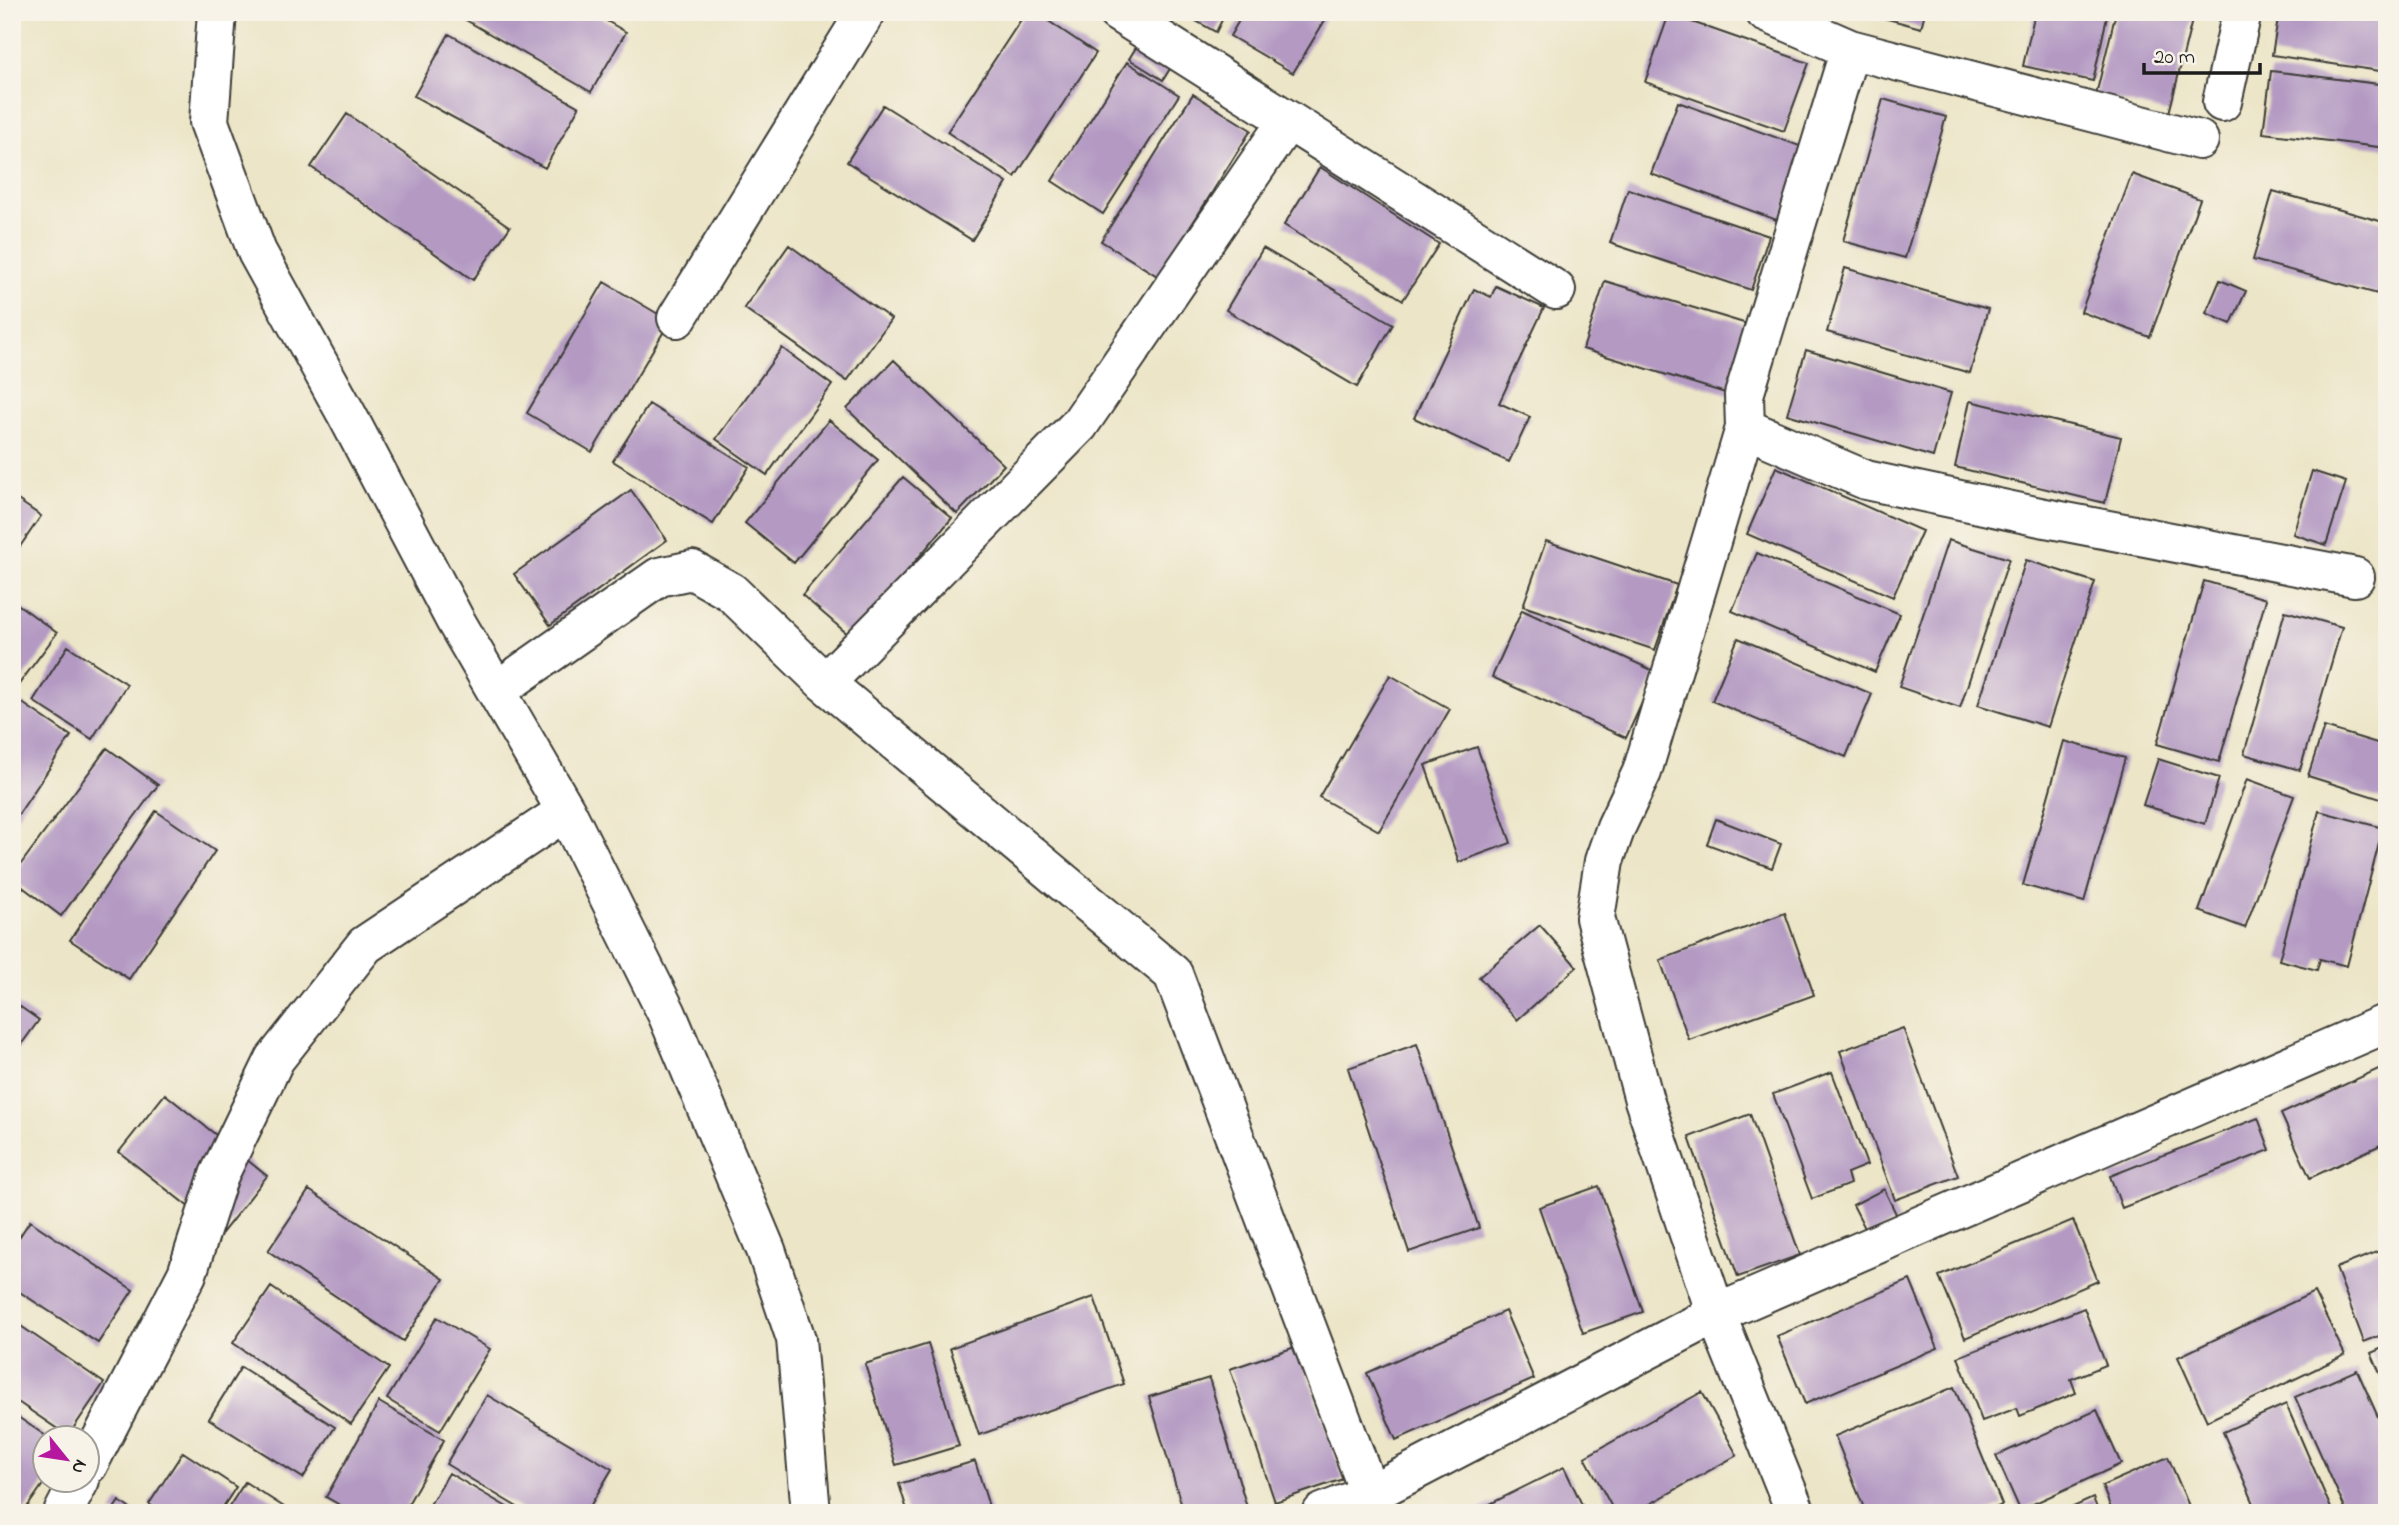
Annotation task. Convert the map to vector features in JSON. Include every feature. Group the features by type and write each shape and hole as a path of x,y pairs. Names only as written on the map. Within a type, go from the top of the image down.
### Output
{"street":[{"path":"217,12 209,122 257,251 455,621 566,811 667,1014 766,1250 796,1339 811,1513"},
{"path":"677,318 866,12"},
{"path":"1117,12 1556,290"},
{"path":"1766,12 1850,49 2199,140"},
{"path":"2222,102 2242,12"},
{"path":"1796,1513 1716,1314 1644,1100 1595,918 1604,861 1616,827 1642,772 1745,428 1744,396 1850,49"},
{"path":"825,683 1079,425 1288,120"},
{"path":"1745,428 1866,480 2040,517 2355,577"},
{"path":"496,691 659,577 692,570 731,592 825,683 1172,974 1373,1504"},
{"path":"102,1438 187,1274 219,1175 275,1059 365,945 566,811"},
{"path":"1321,1513 1373,1504 1716,1314 2387,1023"},
{"path":"63,1513 72,1494"}],"building":[{"path":"468,12 591,12 626,32 591,92 464,19"},
{"path":"1026,12 1035,12 1096,53 1015,177 947,132"},
{"path":"1180,12 1226,12 1216,32"},
{"path":"1244,12 1330,12 1293,73 1230,36"},
{"path":"1862,12 1925,12 1921,28"},
{"path":"2035,12 2108,12 2093,81 2023,66"},
{"path":"2116,12 2194,12 2169,113 2096,95"},
{"path":"2279,12 2387,12 2387,72 2272,55"},
{"path":"1669,14 1809,63 1784,131 1645,82"},
{"path":"449,34 579,107 545,168 414,96"},
{"path":"1143,36 1177,57 1163,80 1129,59"},
{"path":"1127,62 1179,95 1103,214 1052,181"},
{"path":"2271,71 2387,85 2387,148 2263,133"},
{"path":"1193,94 1251,130 1159,277 1101,241"},
{"path":"1883,99 1946,117 1905,258 1843,241"},
{"path":"1678,102 1808,149 1782,222 1651,174"},
{"path":"883,105 1007,183 972,240 847,162"},
{"path":"347,114 510,227 473,280 311,167"},
{"path":"1320,167 1439,244 1403,300 1284,225"},
{"path":"2132,174 2200,199 2150,337 2081,312"},
{"path":"1628,189 1769,236 1751,290 1610,243"},
{"path":"2273,191 2387,223 2385,296 2253,260"},
{"path":"789,245 891,319 847,381 744,308"},
{"path":"1263,248 1393,324 1357,387 1226,310"},
{"path":"1845,268 1988,309 1970,373 1827,332"},
{"path":"2220,280 2246,291 2231,324 2206,313"},
{"path":"1605,281 1757,327 1735,396 1583,349"},
{"path":"604,282 670,321 592,452 527,413"},
{"path":"1496,286 1544,308 1499,403 1530,417 1509,462 1414,418 1474,289 1491,297"},
{"path":"782,348 832,385 767,475 716,439"},
{"path":"1806,350 1951,393 1933,457 1787,414"},
{"path":"894,360 1004,465 957,514 847,409"},
{"path":"1970,401 2121,437 2105,503 1955,467"},
{"path":"649,404 749,467 713,524 613,461"},
{"path":"829,420 878,460 794,563 745,523"},
{"path":"1776,467 1922,531 1893,597 1747,534"},
{"path":"2312,471 2346,482 2326,545 2293,534"},
{"path":"903,477 952,518 851,637 802,595"},
{"path":"631,490 667,540 550,625 514,574"},
{"path":"12,496 41,516 12,558"},
{"path":"1948,540 2009,559 1960,708 1899,687"},
{"path":"1546,541 1677,585 1655,650 1523,606"},
{"path":"1757,553 1900,614 1875,672 1732,611"},
{"path":"2026,560 2095,582 2048,727 1978,705"},
{"path":"2204,581 2266,599 2219,762 2157,744"},
{"path":"12,600 57,633 19,684 12,679"},
{"path":"1522,610 1656,672 1626,738 1492,677"},
{"path":"2285,611 2342,627 2300,770 2244,754"},
{"path":"1738,638 1872,694 1846,757 1712,701"},
{"path":"68,646 127,684 92,739 33,701"},
{"path":"1390,675 1450,709 1379,831 1319,797"},
{"path":"15,698 71,736 12,824 12,703"},
{"path":"2324,727 2387,746 2387,801 2308,776"},
{"path":"2064,741 2125,758 2084,902 2023,885"},
{"path":"1477,747 1511,843 1459,862 1425,765"},
{"path":"107,748 158,785 61,916 12,879 12,876"},
{"path":"2158,759 2219,778 2205,824 2143,805"},
{"path":"2247,779 2294,796 2245,928 2199,911"},
{"path":"156,811 215,851 129,979 70,940"},
{"path":"2319,811 2383,828 2347,966 2320,959 2317,970 2279,960"},
{"path":"1716,819 1781,844 1772,868 1707,844"},
{"path":"1785,913 1814,995 1689,1040 1660,960"},
{"path":"1540,925 1577,967 1517,1020 1479,977"},
{"path":"12,1001 39,1020 12,1057"},
{"path":"1903,1028 1958,1176 1895,1200 1840,1051"},
{"path":"1417,1044 1479,1228 1409,1252 1348,1068"},
{"path":"2387,1065 2387,1142 2310,1178 2281,1114"},
{"path":"1832,1072 1867,1165 1847,1173 1850,1184 1812,1199 1773,1094"},
{"path":"165,1094 267,1176 222,1233 119,1152"},
{"path":"1750,1114 1800,1255 1738,1277 1689,1137"},
{"path":"2258,1118 2270,1150 2122,1208 2110,1176"},
{"path":"1599,1186 1643,1312 1583,1333 1539,1207"},
{"path":"1884,1189 1899,1220 1869,1236 1853,1205"},
{"path":"309,1190 444,1279 403,1341 268,1251"},
{"path":"2073,1220 2098,1281 1965,1338 1939,1276"},
{"path":"30,1221 133,1290 98,1343 12,1287 12,1248"},
{"path":"2387,1248 2387,1333 2364,1342 2336,1268"},
{"path":"1910,1280 1938,1348 1805,1404 1777,1336"},
{"path":"271,1287 389,1368 351,1424 233,1343"},
{"path":"2314,1292 2345,1355 2207,1421 2178,1357"},
{"path":"1094,1297 1124,1384 979,1435 950,1348"},
{"path":"2084,1308 2106,1365 2071,1379 2076,1393 2020,1416 2017,1408 1982,1421 1958,1357"},
{"path":"1505,1311 1534,1379 1396,1440 1367,1373"},
{"path":"437,1317 490,1349 440,1431 387,1399"},
{"path":"12,1320 104,1383 76,1424 50,1424 12,1398"},
{"path":"928,1344 959,1446 896,1465 865,1364"},
{"path":"1298,1346 1343,1479 1275,1502 1230,1369"},
{"path":"2387,1346 2387,1389 2371,1353"},
{"path":"241,1367 335,1427 303,1478 209,1419"},
{"path":"2357,1370 2387,1437 2387,1513 2347,1513 2295,1397"},
{"path":"1209,1378 1248,1511 1243,1513 1184,1513 1149,1397"},
{"path":"1954,1387 2002,1505 1984,1513 1866,1513 1835,1436"},
{"path":"1702,1392 1737,1455 1634,1513 1615,1513 1585,1457"},
{"path":"487,1395 612,1469 586,1513 527,1513 446,1464"},
{"path":"379,1402 444,1440 403,1513 354,1513 326,1497"},
{"path":"2286,1404 2333,1513 2258,1513 2223,1432"},
{"path":"2097,1410 2121,1464 2020,1510 1996,1456"},
{"path":"12,1413 32,1427 32,1494 36,1494 23,1513 12,1513"},
{"path":"183,1452 236,1487 219,1513 163,1513 149,1504"},
{"path":"2168,1457 2192,1513 2113,1513 2102,1486"},
{"path":"975,1461 991,1513 908,1513 899,1484"},
{"path":"1564,1467 1586,1513 1472,1513"},
{"path":"449,1473 517,1513 425,1513"},
{"path":"245,1482 284,1507 280,1513 225,1513"},
{"path":"2093,1498 2099,1513 2060,1513"},
{"path":"119,1501 136,1513 111,1513"}]}
